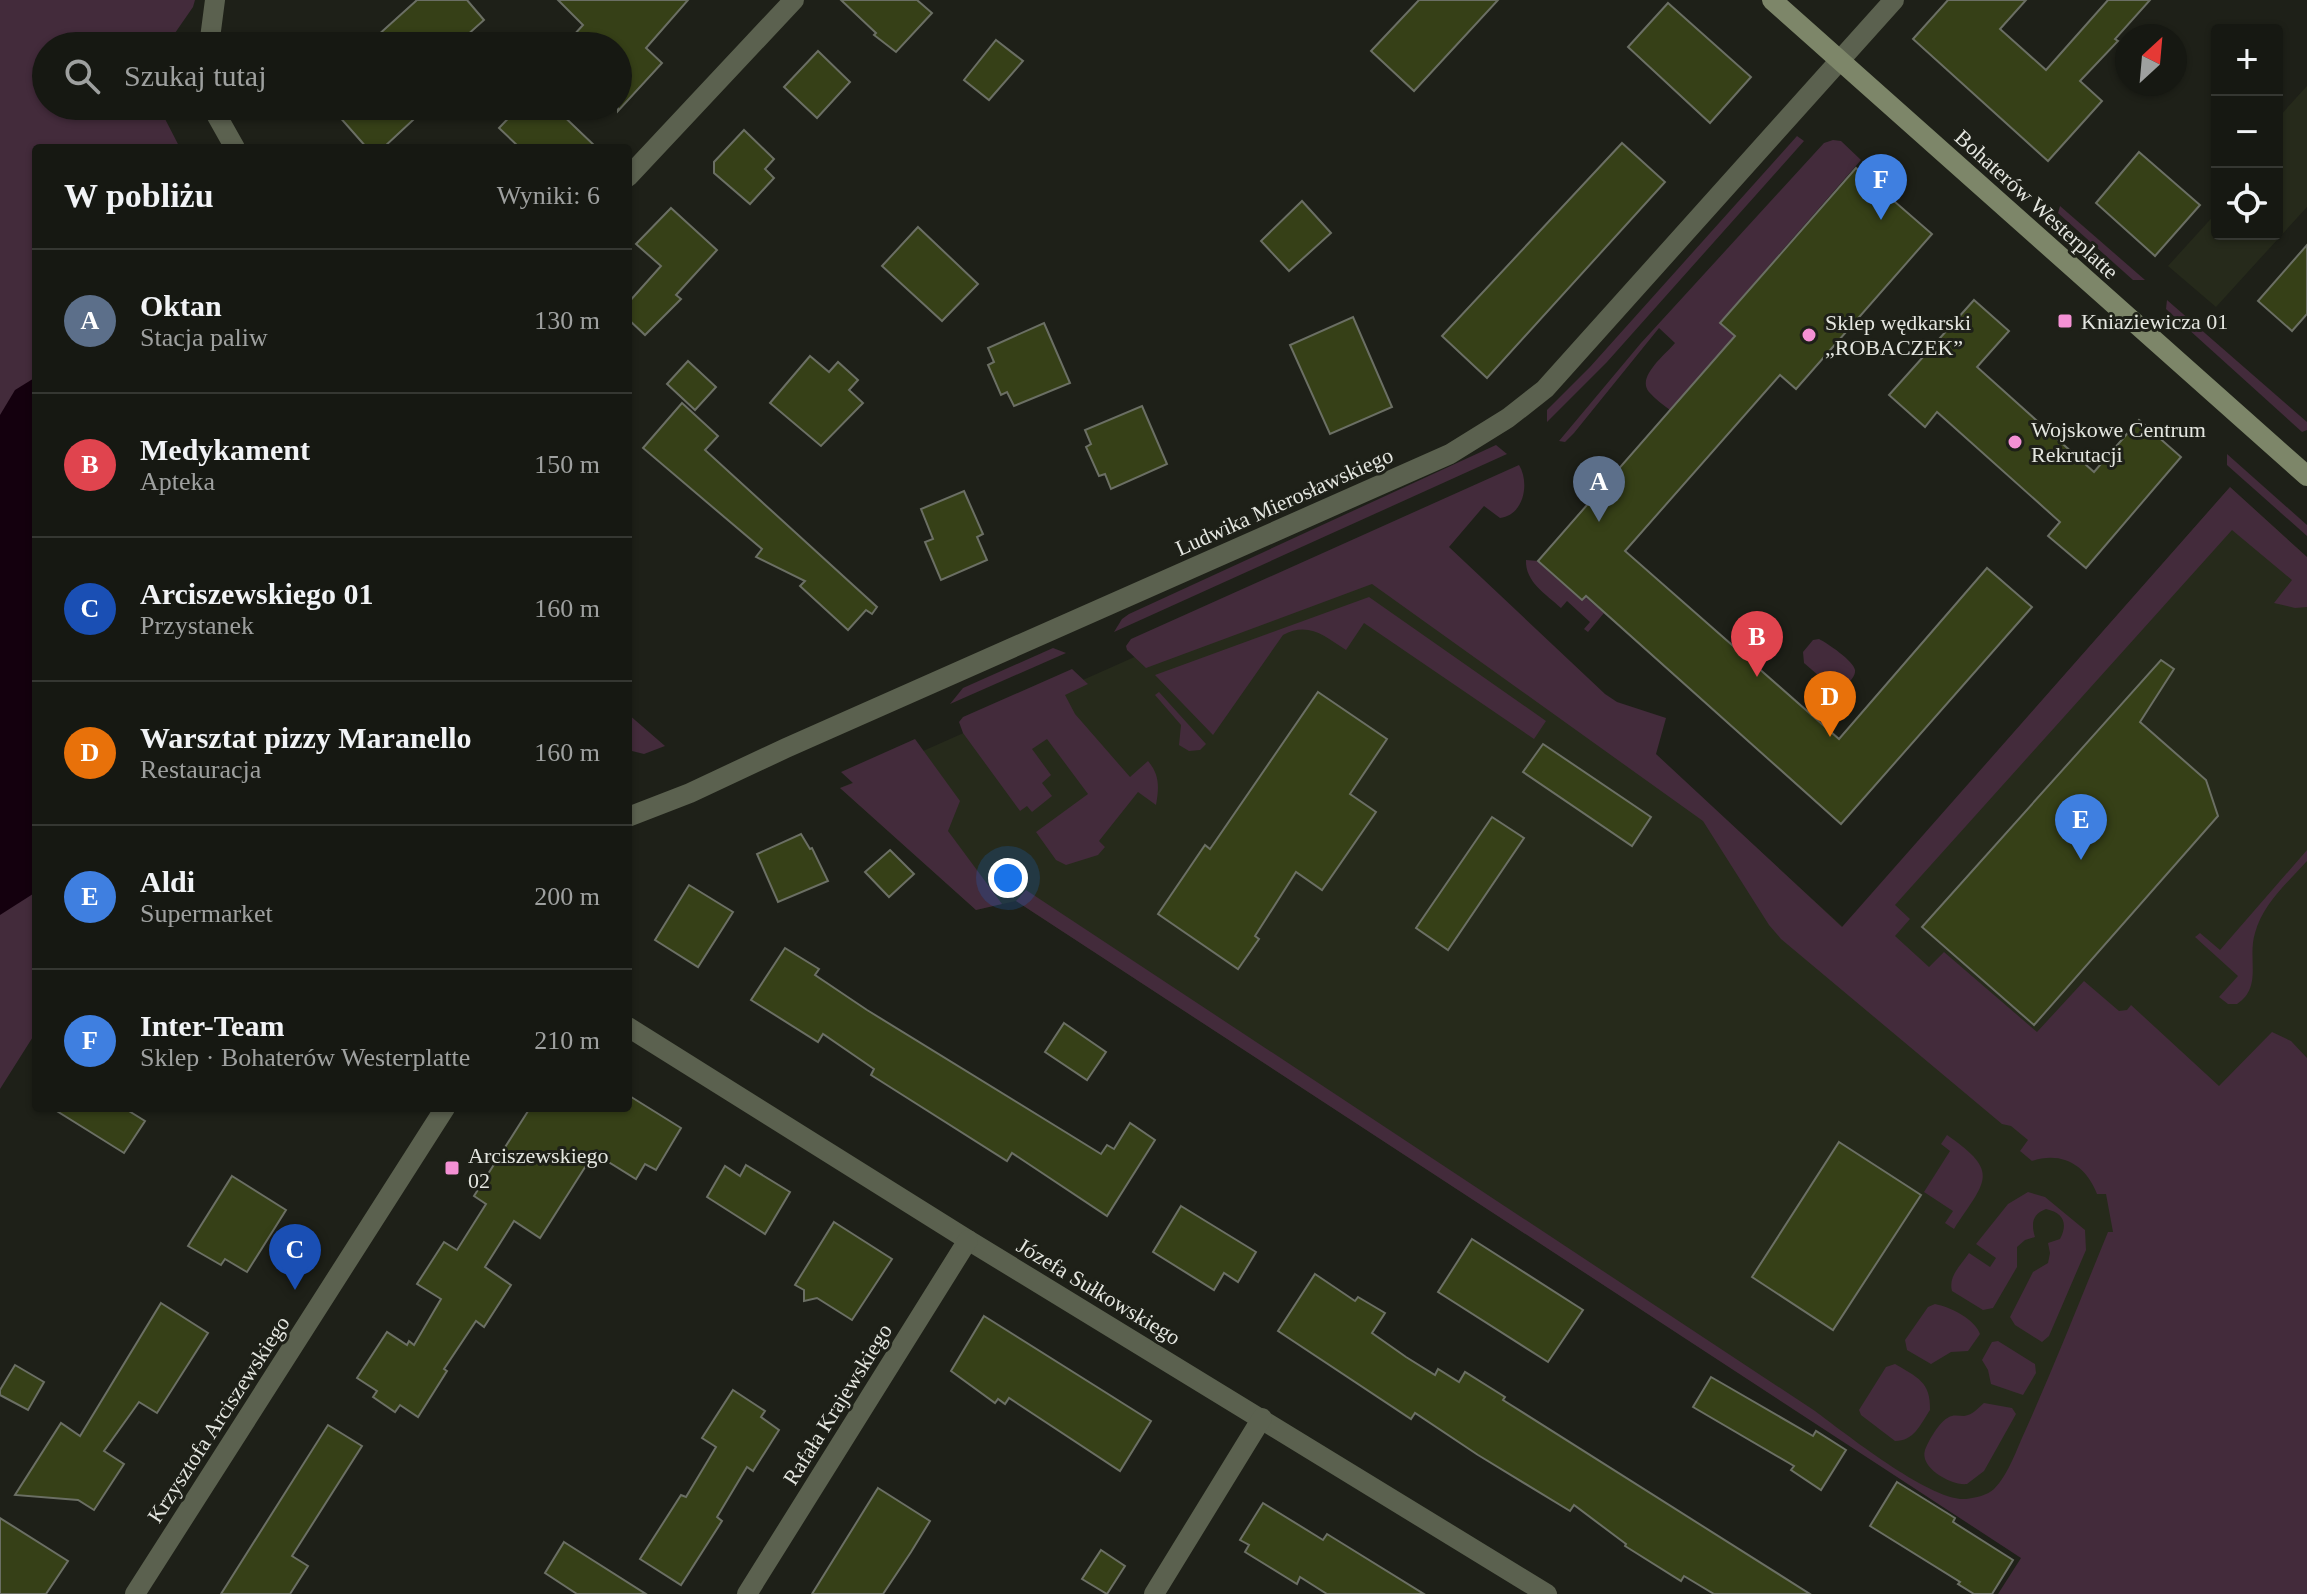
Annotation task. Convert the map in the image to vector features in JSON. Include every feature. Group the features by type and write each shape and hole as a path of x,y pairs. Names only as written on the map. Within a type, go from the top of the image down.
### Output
{"main road":[{"name":"Bohaterów Westerplatte","path":"1772,0 2307,476"}],"street":[{"path":"211,32 215,0"},
{"path":"632,173 794,0"},
{"name":"Ludwika Mierosławskiego","path":"632,815 690,793 1450,454 1508,418 1545,389 1894,0"},
{"path":"219,120 233,144"},
{"name":"Józefa Sułkowskiego","path":"632,1030 968,1240 1547,1594"},
{"name":"Krzysztofa Arciszewskiego","path":"135,1594 442,1112"},
{"name":"Rafała Krajewskiego","path":"747,1594 968,1240"},
{"path":"1154,1594 1262,1418"}],"shaded area":[{"path":"0,0 195,0 176,32 32,32 32,120 166,120 178,144 32,144 32,1038 0,1089"},
{"path":"2307,86 2307,207 2283,233 2283,168 2283,112"},
{"path":"1797,136 1804,141 1607,362 1547,422 1547,410 1590,367"},
{"path":"1841,141 1861,160 1720,322 1739,340 1704,372 1670,410 1651,395 1646,386 1649,373 1675,343 1659,328 1574,433 1565,442 1559,441 1641,343 1824,143"},
{"path":"2060,206 2145,280 2133,280 2058,213"},
{"path":"2211,219 2211,240 2277,240 2216,307 2168,266"},
{"path":"2167,300 2307,422 2307,430 2302,432 2166,309"},
{"path":"32,379 32,895 0,915 0,415 15,390"},
{"path":"1496,445 1507,454 1114,632 1129,614"},
{"path":"2227,454 2307,525 2307,536 2227,465"},
{"path":"1519,465 1524,489 1515,511 1500,518 1484,506 1449,547 1605,694 1617,702 1666,718 1656,754 1842,927 2230,487 2307,557 2307,607 2295,608 2274,603 2292,580 2232,530 1895,905 1910,919 1895,936 1929,967 1944,952 2037,1032 2084,981 2119,1011 2127,1010 2131,1005 2219,1086 2272,1032 2291,1041 2307,1058 2307,1594 1998,1594 2021,1558 1016,901 1026,890 1815,1411 1911,1478 1932,1490 1966,1499 1985,1495 1994,1489 2012,1460 2108,1232 2113,1232 2106,1194 2097,1194 2080,1168 2063,1159 2032,1161 2020,1151 2028,1140 2011,1126 2002,1124 1781,939 1703,821 1372,584 1146,668 1127,650 1131,639"},
{"path":"2230,487 2307,557 2307,1094 2113,1232 2011,1551 1016,901 976,910 840,788 1305,581 1416,536 1843,927"},
{"path":"1526,560 1538,561 1582,600 1585,597 1604,613 1588,632 1584,629 1590,622 1567,601 1561,608 1538,587 1529,575"},
{"path":"1369,597 1546,721 1534,739 1364,623 1346,650 1323,635 1308,630 1300,629 1283,635 1213,735 1155,675"},
{"path":"1819,639 1853,666 1854,674 1845,687 1833,688 1804,663 1803,652 1813,640"},
{"path":"1053,648 1066,653 950,704 963,688"},
{"path":"1072,669 1088,684 1065,695 1075,714 1130,777 1148,761 1155,771 1158,787 1156,805 1138,792 1099,841 1105,847 1098,855 1066,865 1056,860 1036,832 1088,794 1047,739 1032,749 1051,775 1042,783 1052,796 1032,812 1027,806 1020,811 963,733 959,722 963,717"},
{"path":"1159,692 1206,744 1200,750 1189,751 1179,745 1181,725 1155,695"},
{"path":"632,717 665,746 644,754 632,751"},
{"path":"915,739 960,801 948,831 1002,904 976,910 840,788 853,783 841,772"},
{"path":"2307,850 2307,861 2276,894 2259,922 2253,943 2250,989 2237,1004 2228,1004 2219,997 2238,976 2195,937 2200,933 2220,950"},
{"path":"1947,1135 1976,1159 1983,1178 1974,1199 1954,1229 1945,1223 1953,1211 1924,1192 1950,1151 1941,1144"},
{"path":"2028,1192 2045,1197 2085,1230 2086,1250 2049,1336 2042,1342 2015,1325 2010,1317 2033,1272 2048,1263 2048,1243 2060,1239 2064,1224 2057,1213 2046,1209 2035,1217 2035,1237 2017,1247 2017,1267 1993,1308 1983,1310 1952,1291 1951,1286 1956,1271 1969,1253 1990,1267 1996,1258 1976,1244 2008,1204"},
{"path":"1935,1304 1961,1314 1973,1323 1980,1334 1968,1351 1951,1352 1931,1364 1907,1350 1905,1340 1928,1307"},
{"path":"1998,1341 2035,1364 2036,1373 2023,1395 1991,1384 1982,1360 1992,1342"},
{"path":"1895,1364 1921,1381 1928,1393 1930,1410 1912,1435 1895,1441 1861,1415 1859,1410 1886,1367"},
{"path":"1984,1403 2012,1408 2016,1414 1984,1471 1967,1484 1946,1479 1932,1469 1924,1457 1929,1441 1948,1418 1970,1414"}],"building":[{"path":"417,0 467,0 484,20 471,32 382,32"},
{"path":"558,0 688,0 646,48 662,63 632,96 632,32 577,32 583,25"},
{"path":"841,0 917,0 932,13 896,52 874,35 876,33"},
{"path":"1419,0 1498,0 1414,91 1371,51"},
{"path":"1948,0 2026,0 2000,29 2046,70 2108,0 2150,0 2128,24 2115,24 2115,44 2080,81 2102,101 2048,161 1913,39"},
{"path":"1668,3 1751,77 1710,123 1628,47"},
{"path":"996,40 1023,61 989,100 964,80"},
{"path":"818,51 850,82 817,118 784,87"},
{"path":"342,120 413,120 387,144 363,144"},
{"path":"507,120 568,120 593,144 516,144 499,128"},
{"path":"744,130 774,159 765,169 774,178 750,204 714,173 714,162"},
{"path":"1622,143 1665,182 1487,378 1442,336"},
{"path":"2139,152 2200,205 2155,256 2096,203"},
{"path":"1856,168 1932,234 1796,389 1780,375 1625,551 1839,739 1987,568 2032,607 1841,824 1586,596 1582,600 1538,561 1735,336 1720,323"},
{"path":"1302,201 1331,233 1289,271 1261,241"},
{"path":"671,208 717,250 676,295 681,299 645,335 632,323 632,299 661,266 636,244"},
{"path":"918,227 978,284 942,321 882,266"},
{"path":"2307,245 2307,314 2292,331 2258,301"},
{"name":"Wojskowe Centrum Rekrutacji","path":"1974,300 2009,331 1977,367 2094,472 2139,420 2181,457 2086,568 2048,536 2060,522 1937,412 1925,427 1889,395"},
{"path":"1353,317 1392,407 1330,434 1290,345"},
{"path":"1044,323 1070,383 1014,406 1007,392 1001,395 988,365 994,362 988,348"},
{"path":"810,356 829,372 838,362 858,380 849,390 863,403 821,446 770,403"},
{"path":"688,361 716,387 695,410 667,384"},
{"path":"682,403 718,436 705,450 877,607 872,614 866,610 848,630 800,586 805,581 756,557 762,549 643,448"},
{"path":"1142,406 1167,464 1111,489 1105,474 1099,476 1086,447 1091,444 1085,430"},
{"path":"964,491 983,534 977,537 987,560 941,580 925,542 933,539 921,509"},
{"path":"2161,660 2174,669 2140,722 2206,780 2218,816 2034,1025 1922,927"},
{"path":"1318,692 1387,739 1350,794 1376,812 1322,890 1296,872 1255,936 1259,939 1238,969 1158,914 1205,845 1210,849"},
{"path":"1543,744 1651,817 1632,846 1523,772"},
{"path":"1492,817 1524,838 1448,950 1416,928"},
{"path":"801,834 812,848 828,881 778,902 757,854"},
{"path":"890,850 914,874 889,897 865,872"},
{"path":"689,885 733,912 698,967 655,940"},
{"path":"785,948 819,969 815,975 867,1010 1101,1154 1107,1145 1114,1149 1130,1123 1155,1140 1107,1216 1012,1153 1007,1161 871,1075 874,1069 823,1034 818,1042 751,1000"},
{"path":"1064,1023 1106,1052 1087,1080 1045,1052"},
{"path":"632,1097 681,1128 656,1170 645,1164 636,1179 594,1153 540,1238 514,1221 485,1267 511,1285 484,1327 476,1321 444,1369 447,1371 418,1417 400,1405 395,1412 373,1397 377,1391 357,1378 387,1332 407,1345 409,1341 414,1345 441,1299 417,1284 444,1242 457,1250 486,1204 474,1196 527,1112 632,1112"},
{"path":"58,1112 130,1112 145,1121 124,1153"},
{"path":"1839,1142 1921,1195 1833,1330 1752,1277"},
{"path":"746,1165 790,1192 765,1234 707,1197 725,1166 740,1176"},
{"path":"232,1176 286,1210 247,1272 225,1259 221,1265 188,1246"},
{"path":"1181,1206 1256,1252 1238,1282 1224,1273 1214,1290 1153,1252"},
{"path":"834,1222 892,1259 852,1320 817,1298 804,1301 804,1290 795,1285"},
{"path":"1472,1239 1583,1310 1548,1362 1438,1292"},
{"path":"1315,1274 1355,1301 1358,1297 1385,1313 1372,1333 1406,1357 1435,1375 1438,1369 1459,1382 1465,1372 1505,1397 1503,1400 1810,1594 1714,1594 1684,1576 1681,1581 1625,1546 1574,1505 1570,1511 1415,1413 1411,1419 1278,1331"},
{"path":"161,1303 208,1333 157,1413 139,1402 104,1451 124,1464 94,1510 78,1500 15,1495 61,1423 80,1436"},
{"path":"984,1316 1151,1421 1120,1471 1009,1398 1005,1404 998,1399 995,1403 951,1371"},
{"path":"15,1365 44,1382 28,1410 0,1395"},
{"path":"1711,1377 1813,1436 1816,1431 1846,1450 1821,1490 1791,1470 1794,1466 1693,1407"},
{"path":"733,1390 765,1411 761,1417 779,1430 753,1471 747,1467 717,1517 722,1521 681,1585 640,1559 681,1495 686,1497 716,1447 702,1438"},
{"path":"328,1425 362,1446 292,1556 308,1566 290,1594 221,1594"},
{"path":"1897,1482 1955,1518 1953,1522 2013,1560 1992,1594 1974,1594 1870,1526"},
{"path":"878,1488 930,1521 911,1552 883,1594 812,1594"},
{"path":"1263,1503 1323,1540 1327,1534 1424,1594 1327,1594 1300,1577 1297,1584 1245,1552 1249,1545 1240,1540"},
{"path":"0,1518 68,1561 46,1594 0,1594"},
{"path":"564,1542 646,1594 577,1594 545,1573"},
{"path":"1101,1550 1125,1566 1107,1594 1082,1579"}],"place":[{"name":"Inter-Team","path":"1881,220"},
{"name":"Kniaziewicza 01","path":"2065,321"},
{"name":"Sklep wędkarski „ROBACZEK”","path":"1809,335"},
{"name":"Wojskowe Centrum Rekrutacji","path":"2015,442"},
{"name":"Oktan","path":"1599,522"},
{"name":"Medykament","path":"1757,677"},
{"name":"Warsztat pizzy Maranello","path":"1830,737"},
{"name":"Aldi","path":"2081,860"},
{"name":"Arciszewskiego 02","path":"452,1168"},
{"name":"Arciszewskiego 01","path":"295,1290"}]}
